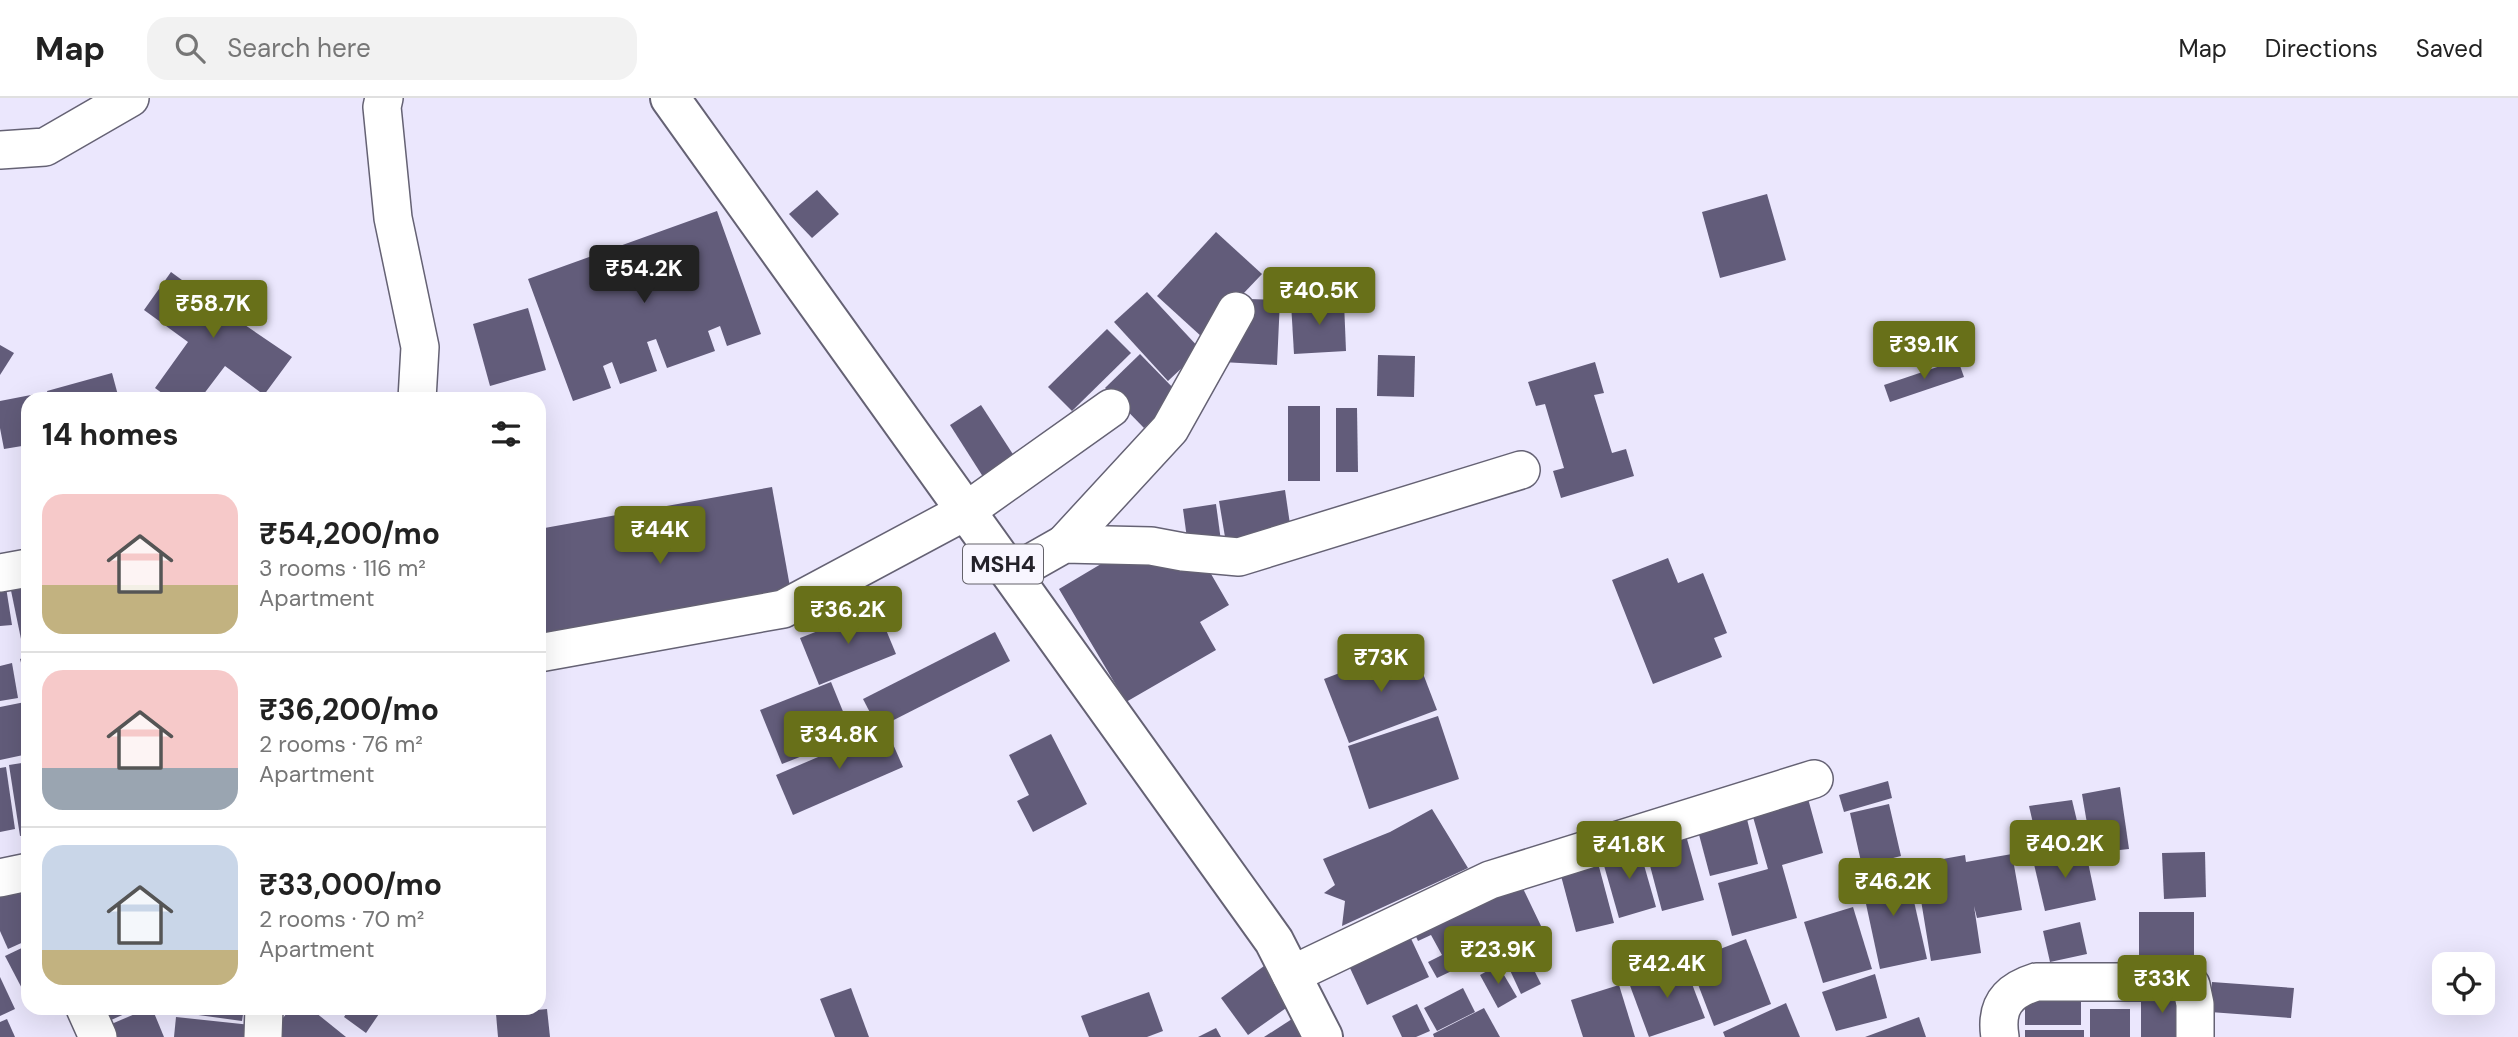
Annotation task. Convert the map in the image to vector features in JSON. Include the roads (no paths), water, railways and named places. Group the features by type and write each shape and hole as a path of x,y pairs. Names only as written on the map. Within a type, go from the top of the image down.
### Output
{"main road":[{"name":"MSH4","path":"670,98 1274,941 1323,1037"}],"street":[{"path":"0,150 46,147 130,98"},
{"path":"384,98 382,107 393,218 420,346 417,392"},
{"path":"1011,574 1064,544 1170,429 1236,311"},
{"path":"546,652 783,609 965,511 1111,408"},
{"path":"1064,544 1151,546 1183,552 1240,556 1521,470"},
{"path":"0,573 21,569"},
{"path":"1292,975 1490,880 1814,779"},
{"path":"2000,1037 1997,1020 2007,996 2019,987 2036,982 2177,982 2191,985 2195,1004 2195,1037"},
{"path":"88,1015 98,1037"},
{"path":"263,1037 264,1015"}]}
